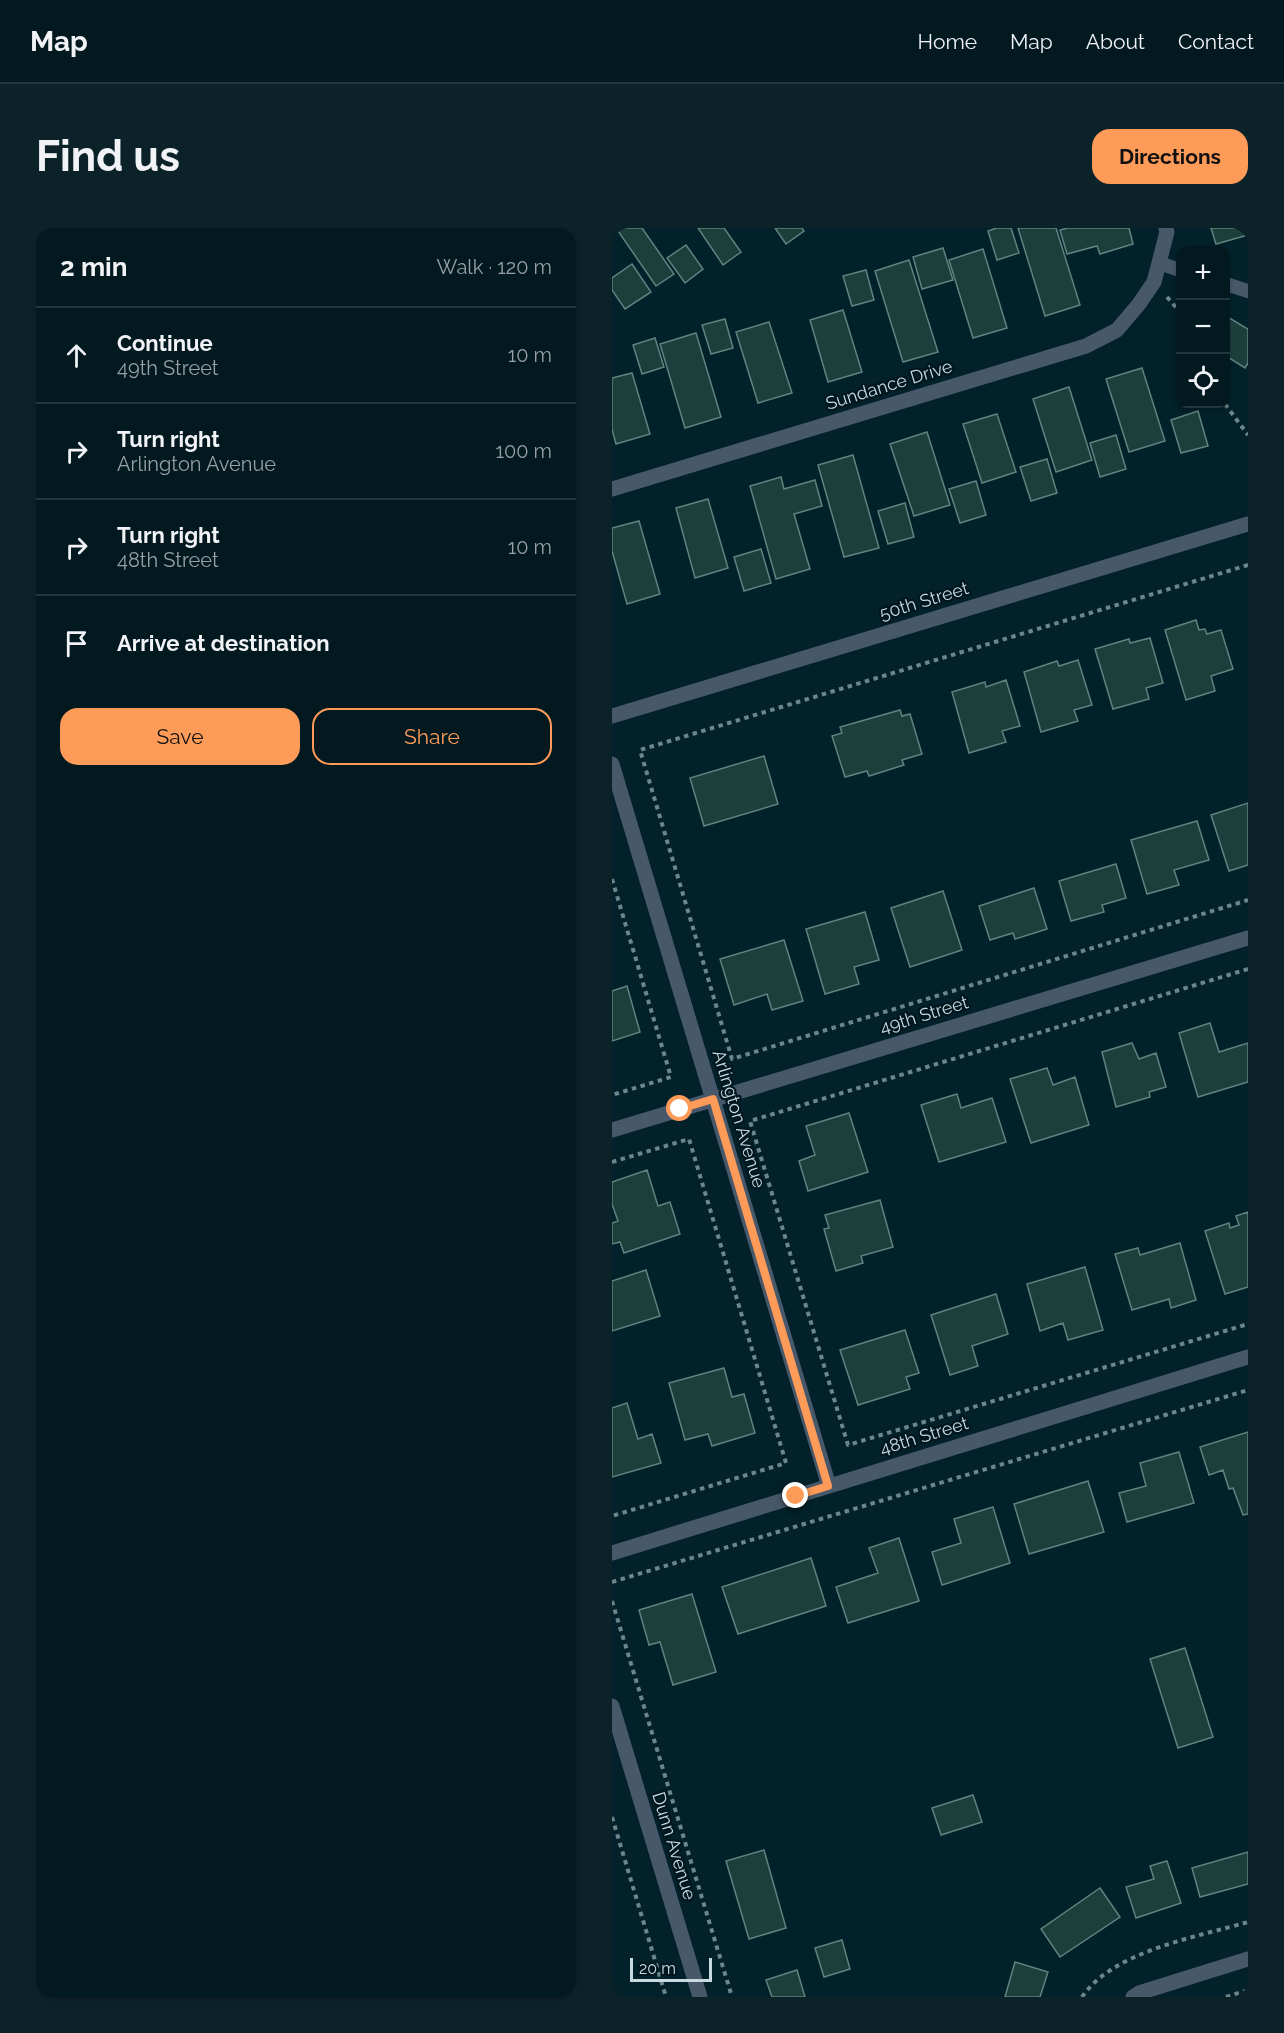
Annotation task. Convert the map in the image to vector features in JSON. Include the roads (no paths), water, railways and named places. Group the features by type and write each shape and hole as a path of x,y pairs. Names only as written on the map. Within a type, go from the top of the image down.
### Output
{"street":[{"path":"1158,263 1167,232 1166,228"},
{"name":"Sundance Drive","path":"612,489 1086,346 1117,330 1154,282 1158,263"},
{"name":"50th Street","path":"612,716 1248,524"},
{"name":"Arlington Avenue","path":"612,764 828,1486"},
{"name":"49th Street","path":"612,1130 1248,938"},
{"name":"48th Street","path":"612,1553 1248,1357"},
{"name":"Dunn Avenue","path":"612,1706 700,1997"},
{"path":"1133,1997 1138,1993 1248,1959"}],"lane":[{"path":"1158,263 1176,269"},
{"path":"1230,285 1248,291"}]}
